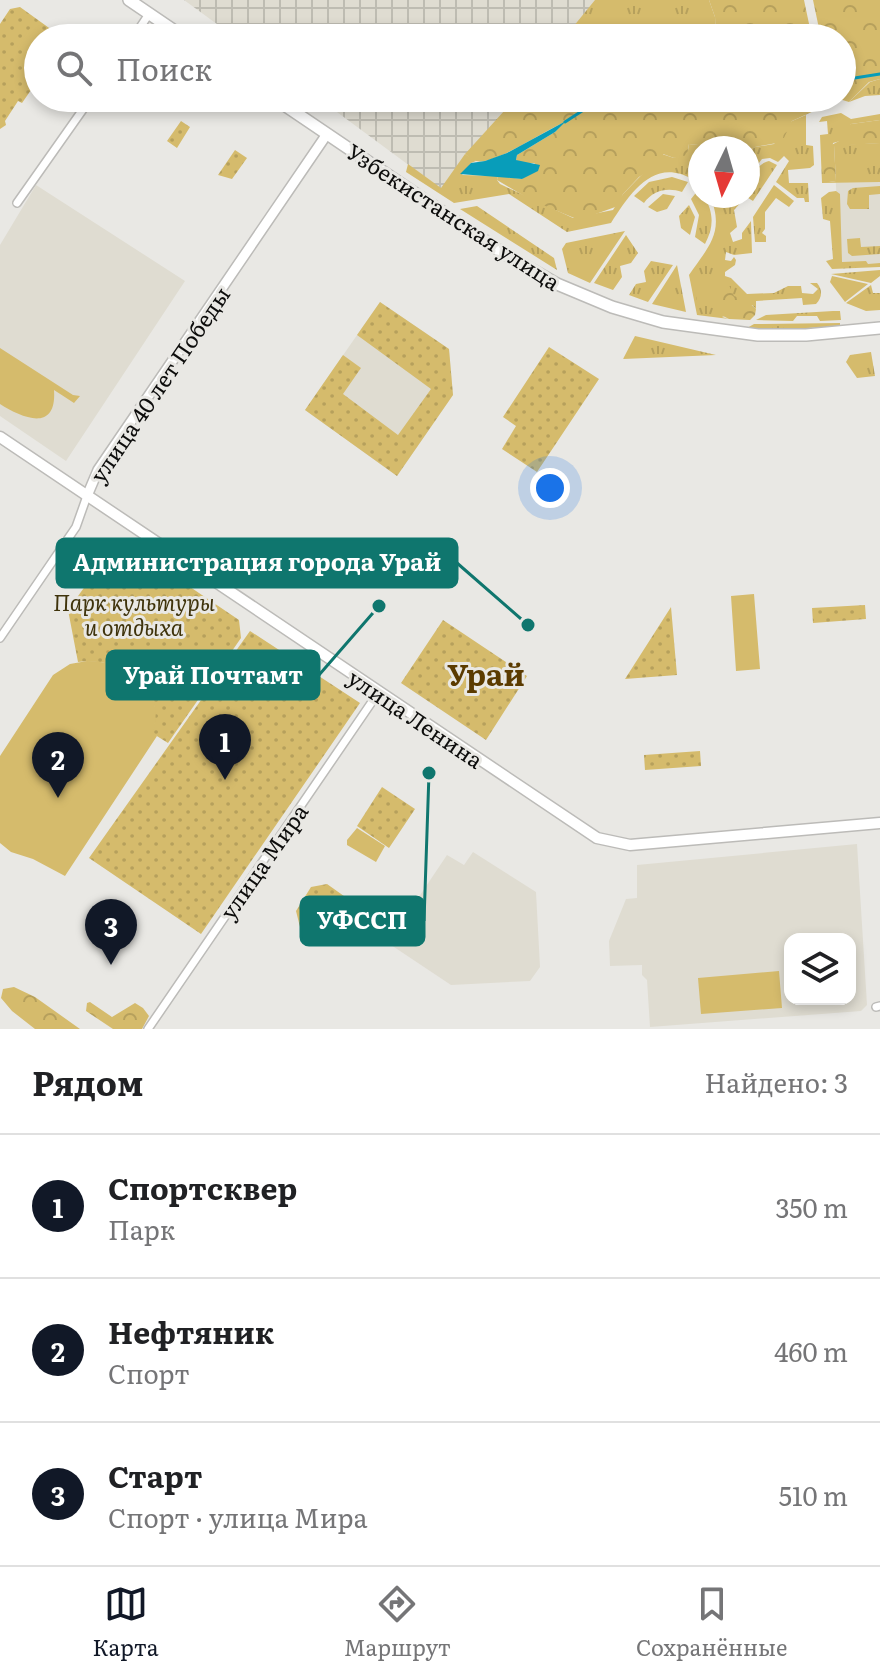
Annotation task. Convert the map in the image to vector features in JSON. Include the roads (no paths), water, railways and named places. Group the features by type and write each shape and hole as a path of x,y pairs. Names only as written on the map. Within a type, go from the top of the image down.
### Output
{"main road":[{"path":"129,0 164,24"},
{"name":"Узбекистанская улица","path":"295,112 516,261 557,284 612,307 663,322 758,335 806,335 880,328"},
{"name":"улица Ленина","path":"0,437 582,830 608,842 630,845 880,823"}],"street":[{"path":"142,24 149,14"},
{"path":"17,203 81,112"},
{"name":"улица 40 лет Победы","path":"0,638 76,527 98,470 327,134"},
{"name":"улица Мира","path":"148,1029 378,693"}],"water":[{"path":"566,121 555,132 517,155 516,160 540,165 538,171 522,179 460,174 471,163 507,153"}],"waterway":[{"path":"856,78 880,74"},
{"path":"565,122 580,112"}],"place":[{"name":"Урай Почтамт","path":"379,606"},
{"name":"Администрация города Урай","path":"528,625"},
{"name":"УФССП","path":"429,773"},
{"name":"Спортсквер","path":"225,780"},
{"name":"Нефтяник","path":"58,798"},
{"name":"Старт","path":"111,965"}],"district":[{"name":"Урай","path":"486,673"}],"park label":[{"name":"Парк культуры и отдыха","path":"134,614"}]}
